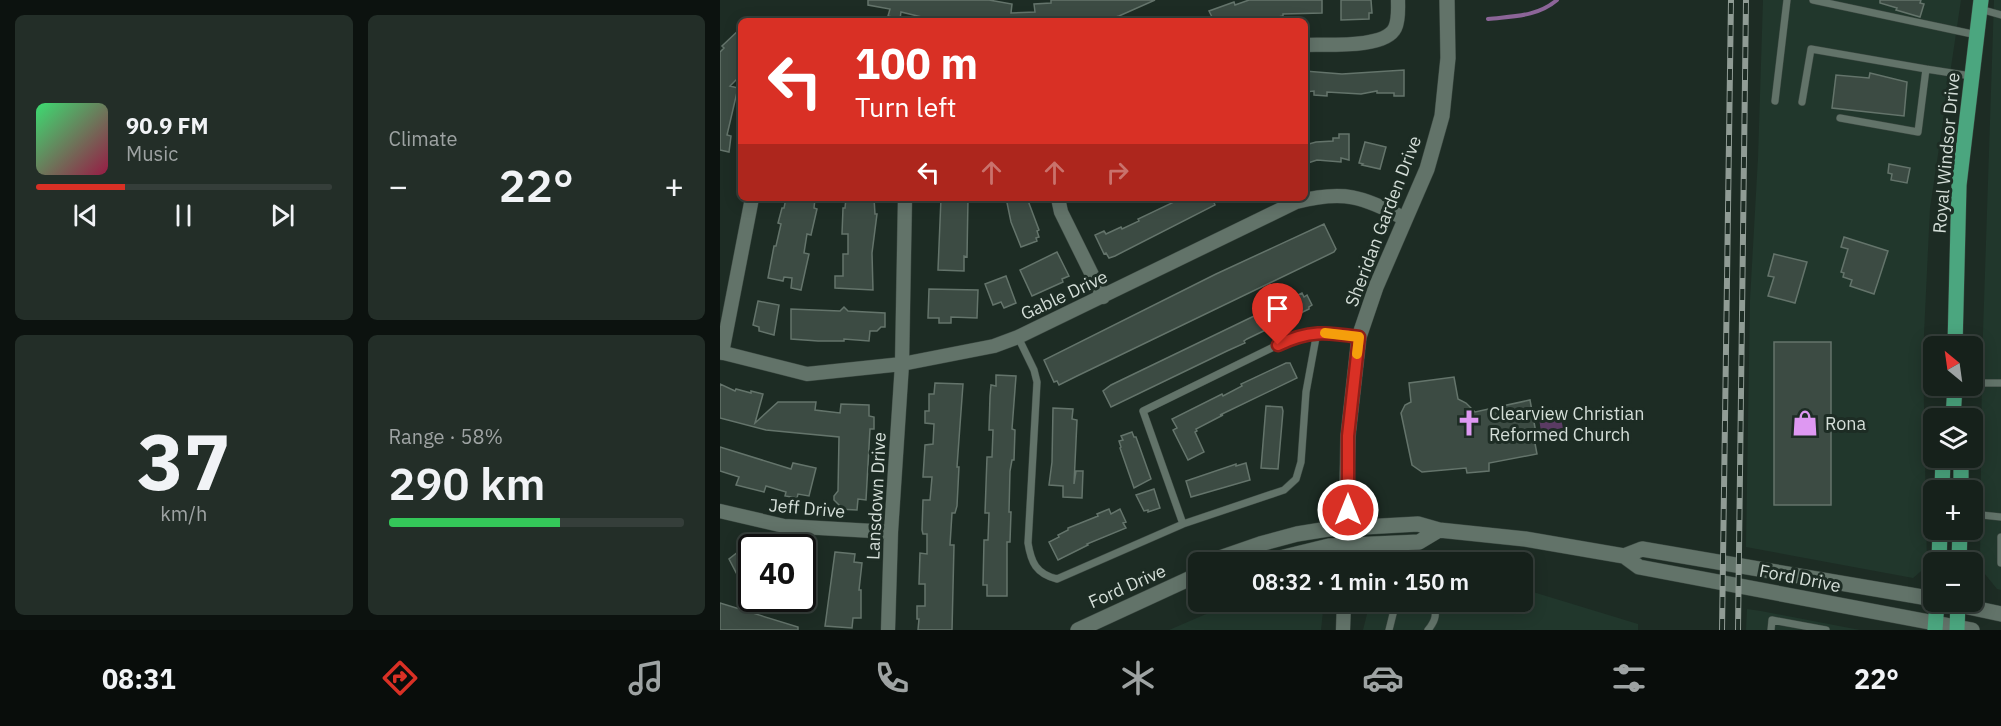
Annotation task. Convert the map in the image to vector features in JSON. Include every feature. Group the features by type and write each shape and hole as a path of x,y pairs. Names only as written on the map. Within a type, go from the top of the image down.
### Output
{"main road":[{"name":"Sheridan Garden Drive","path":"1346,545 1348,436 1359,337 1376,287 1427,169 1442,116 1448,58 1447,0"},
{"name":"Royal Windsor Drive","path":"1955,336 1959,185 1980,5"},
{"name":"Ford Drive","path":"1237,552 1297,534 1347,527 1418,524 1439,530 1526,539 1624,556 1639,567 1935,626 1962,629"},
{"path":"1302,552 1346,545 1419,542 1439,530"},
{"name":"Ford Drive","path":"1624,556 1642,549 1923,598"},
{"name":"Ford Drive","path":"1078,630 1188,580"},
{"path":"1983,610 2001,614"},
{"path":"1956,612 1962,629"}],"street":[{"path":"1308,45 1376,42 1390,35 1396,28 1398,0"},
{"name":"Gable Drive","path":"1308,198 1337,195 1359,198 1405,219"},
{"path":"721,353 751,201"},
{"name":"Lansdown Drive","path":"888,630 891,532 902,364 905,201"},
{"path":"1059,201 1061,212 1103,297"},
{"name":"Gable Drive","path":"721,353 807,374 902,364 994,346 1103,297 1299,201"},
{"name":"Jeff Drive","path":"720,511 784,526 891,532"},
{"name":"Sheridan Garden Drive","path":"1346,545 1346,552"},
{"path":"1343,630 1344,612"}],"lane":[{"path":"1776,101 1787,0"},
{"path":"1813,0 1977,35"},
{"path":"1980,5 2001,15"},
{"path":"1802,102 1811,49 1972,76"},
{"path":"1840,118 1918,132 1926,69"},
{"path":"1018,337 1034,370 1037,382 1028,543 1031,558 1038,570 1048,577 1057,579 1183,524 1284,490 1296,478 1301,462 1306,392 1317,332"},
{"path":"1183,524 1143,411 1296,336 1317,332 1359,337"},
{"path":"1983,383 2001,383"},
{"path":"1983,516 2001,518"},
{"path":"2001,537 2001,562"},
{"path":"1389,630 1394,612"},
{"path":"1428,630 1435,622 1435,612"},
{"path":"1771,630 1772,621 1826,630"}],"shaded area":[{"path":"1763,0 1961,0 1930,208 1923,336 1923,468 1925,468 1925,480 1923,480 1923,540 1927,540 1927,552 1923,552 1923,569 1913,578 1746,547 1750,300 1758,158"},
{"path":"1994,0 2001,0 2001,590 1997,589 1983,572 1983,552 1980,552 1980,540 1983,540 1983,480 1981,480 1981,468 1983,468 1983,336"},
{"path":"1560,414 1563,428 1541,432 1539,418"},
{"path":"1533,592 1638,624 1638,630 1363,630 1368,612 1533,612"},
{"path":"1747,609 1761,611 1860,630 1746,630"},
{"path":"1211,612 1323,612 1321,630 1169,630"}],"building":[{"path":"868,0 989,0 1012,4 1011,13 1035,12 1034,4 1051,3 1051,0 1155,0 1112,18 926,18 901,12 900,18 896,18 888,16 890,9 868,5"},
{"path":"1249,0 1322,0 1322,13 1283,14 1283,16 1272,18 1212,18 1209,11 1234,2 1235,5"},
{"path":"1341,0 1371,0 1372,13 1369,13 1369,19 1341,20"},
{"path":"1880,0 1921,0 1920,3 1924,4 1920,17 1896,10 1897,8 1880,3"},
{"path":"738,31 738,78 730,86 738,88 727,135 731,136 729,152 720,150 720,52 724,48 722,46"},
{"path":"1404,70 1404,96 1394,96 1394,93 1377,93 1377,91 1361,94 1327,92 1327,96 1314,95 1314,91 1308,92 1308,71 1342,74"},
{"path":"1870,73 1907,82 1904,116 1832,108 1836,75 1869,78"},
{"path":"1339,134 1349,134 1349,160 1341,158 1341,162 1317,160 1308,163 1308,144 1339,138"},
{"path":"1365,142 1386,147 1380,169 1359,163"},
{"path":"1889,164 1910,168 1907,183 1891,180 1892,174 1888,173"},
{"path":"785,201 815,201 814,208 817,209 811,235 807,234 804,253 809,254 801,290 791,288 792,278 784,277 783,281 768,278 781,224 778,223 782,208"},
{"path":"846,201 874,201 875,214 877,214 872,253 873,290 835,288 835,276 843,276 843,254 848,254 848,234 842,234 843,208 845,208"},
{"path":"941,201 968,201 967,257 964,256 964,271 938,270"},
{"path":"1007,201 1028,201 1039,230 1037,241 1021,247 1011,222"},
{"path":"1213,201 1215,205 1115,256 1109,258 1106,253 1104,254 1095,235 1104,231 1106,234 1121,227 1122,229 1174,202"},
{"path":"1324,224 1336,249 1334,252 1059,385 1057,381 1054,382 1044,360 1216,274"},
{"path":"1844,237 1888,251 1874,294 1850,286 1852,280 1843,277 1844,273 1841,272 1848,249 1841,247"},
{"path":"1057,252 1069,276 1062,279 1063,282 1032,296 1020,270"},
{"path":"1774,254 1807,262 1795,303 1768,296 1774,277 1768,276"},
{"path":"1006,276 1016,303 1004,308 1001,302 993,305 985,284"},
{"path":"929,289 978,290 977,318 951,317 951,323 939,323 939,318 928,318"},
{"path":"1302,293 1304,297 1307,295 1312,305 1309,309 1247,339 1245,343 1111,407 1103,391 1111,385"},
{"path":"758,301 779,305 774,335 759,331 759,327 753,325"},
{"path":"844,307 848,311 885,313 885,327 877,331 870,331 869,341 791,339 791,309 840,311"},
{"path":"1774,342 1831,342 1831,505 1774,505"},
{"path":"1290,363 1297,378 1196,429 1195,432 1204,452 1188,460 1173,430 1177,428 1172,419 1222,394 1223,396 1242,386 1241,384"},
{"path":"996,375 1016,376 1012,429 1015,430 1014,460 1012,460 1010,471 1010,542 1007,542 1007,596 987,596 987,585 983,585 984,540 988,540 989,513 985,513 987,457 992,457 993,430 989,430 990,396 991,385 996,386"},
{"name":"Clearview Christian Reformed Church","path":"1454,377 1458,399 1475,412 1530,400 1537,454 1489,463 1489,471 1467,473 1466,468 1422,472 1412,465 1401,413 1405,405 1411,402 1409,383"},
{"path":"935,383 963,384 957,467 959,467 957,506 955,513 952,513 950,545 954,545 952,630 918,630 917,606 925,606 925,584 919,584 920,553 927,554 927,534 923,534 922,530 923,500 930,500 932,477 923,477 925,445 933,444 934,424 925,423 925,411 929,411 929,394 934,394"},
{"path":"720,384 735,391 736,389 763,394 755,423 778,402 816,402 815,410 840,413 841,404 869,405 869,416 874,417 874,429 870,429 866,500 858,499 857,510 838,509 839,505 834,500 838,491 839,437 766,430 720,418"},
{"path":"1266,406 1282,407 1283,411 1278,469 1261,468"},
{"path":"1053,408 1073,409 1072,419 1077,420 1074,484 1076,471 1083,471 1082,498 1063,497 1063,486 1049,485 1052,462"},
{"path":"1132,432 1136,437 1151,479 1134,488 1119,441 1123,440 1121,436"},
{"path":"720,447 791,469 793,463 816,468 809,496 798,494 797,498 785,496 786,492 766,486 764,492 736,485 739,477 720,471"},
{"path":"1246,463 1250,480 1191,497 1186,481 1236,464 1236,466"},
{"path":"1154,489 1160,508 1144,511 1136,495"},
{"path":"1109,509 1111,514 1120,509 1126,522 1123,523 1126,528 1087,544 1058,560 1049,542 1059,537 1058,535 1068,528"},
{"path":"738,552 738,576 729,559"},
{"path":"835,552 855,554 854,562 862,563 859,590 861,590 861,618 853,618 852,628 825,626"},
{"path":"720,603 738,609 738,612 749,612 798,627 798,630 720,630"}],"waterway":[{"path":"1488,19 1533,13 1557,0"}],"railway":[{"path":"1722,630 1731,0"},
{"path":"1738,630 1746,0"}],"slow traffic":[{"path":"1325,333 1359,337 1357,354"}],"place":[{"name":"Clearview Christian Reformed Church","path":"1469,423"},
{"name":"Rona","path":"1805,423"}],"route":[{"path":"1278,345 1296,336 1317,332 1359,337 1348,436 1348,510"}]}
